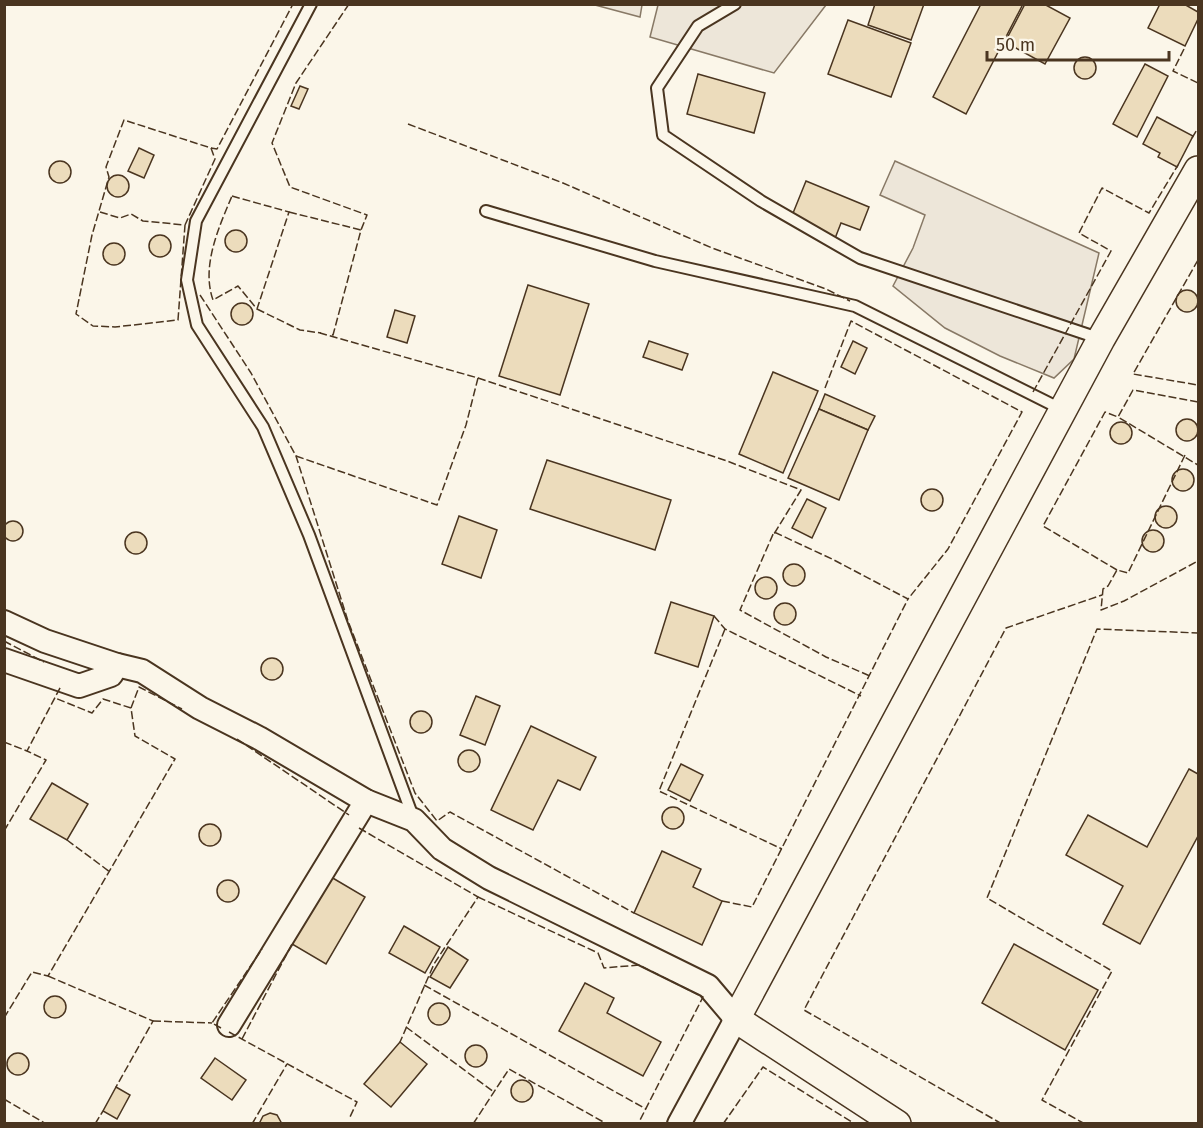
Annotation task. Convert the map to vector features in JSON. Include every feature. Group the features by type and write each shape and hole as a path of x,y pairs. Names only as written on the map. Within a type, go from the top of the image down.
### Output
{"street":[{"path":"679,1124 1101,339 1198,170"},
{"path":"4,622 45,641 142,671 200,708 259,738 366,801 414,820 442,849 489,878 708,986 736,1019 897,1124"},
{"path":"4,660 79,686 111,675 117,665"},
{"path":"228,1024 366,801"}],"lane":[{"path":"311,4 196,221 187,280 197,325 263,428 309,536 414,820"},
{"path":"735,4 698,26 657,88 663,135 761,201 860,258 1101,339"},
{"path":"486,211 655,261 855,306 1064,410"}],"shaded area":[{"path":"595,5 642,5 640,17"},
{"path":"658,5 826,5 774,73 650,37"},
{"path":"895,161 1099,253 1074,359 1054,378 1000,356 945,328 893,286 913,248 925,215 880,195"}],"building":[{"path":"875,4 924,4 911,40 868,25"},
{"path":"981,4 1023,4 966,114 933,97"},
{"path":"1025,4 1044,4 1070,18 1045,64 1005,42"},
{"path":"1160,4 1184,4 1198,12 1198,19 1185,46 1148,28"},
{"path":"848,20 911,43 891,97 828,74"},
{"path":"1081,57 1089,57 1096,64 1096,72 1089,79 1081,79 1074,72 1074,64"},
{"path":"1145,64 1168,76 1137,137 1113,124"},
{"path":"698,74 765,93 754,133 687,114"},
{"path":"300,86 308,89 299,109 291,106"},
{"path":"1157,117 1193,136 1177,167 1158,157 1160,153 1143,144"},
{"path":"139,148 154,155 144,178 128,171"},
{"path":"56,161 64,161 71,168 71,176 64,183 56,183 49,176 49,168"},
{"path":"118,175 126,178 129,186 126,194 118,197 110,194 107,186 110,178"},
{"path":"806,181 869,207 860,230 841,223 834,241 789,223"},
{"path":"232,230 240,230 247,237 247,245 240,252 232,252 225,245 225,237"},
{"path":"160,235 168,238 171,246 168,254 160,257 152,254 149,246 152,238"},
{"path":"114,243 122,246 125,254 122,262 114,265 106,262 103,254 106,246"},
{"path":"528,285 589,304 560,395 499,376"},
{"path":"1187,290 1195,293 1198,301 1195,309 1187,312 1179,309 1176,301 1179,293"},
{"path":"242,303 250,306 253,314 250,322 242,325 234,322 231,314 234,306"},
{"path":"395,310 415,316 407,343 387,337"},
{"path":"649,341 688,354 682,370 643,357"},
{"path":"853,341 867,348 855,374 841,367"},
{"path":"773,372 818,391 783,473 739,454"},
{"path":"825,394 875,416 868,430 819,409"},
{"path":"819,409 868,430 839,500 788,478"},
{"path":"1187,419 1195,422 1198,430 1195,438 1187,441 1179,438 1176,430 1179,422"},
{"path":"1121,422 1129,425 1132,433 1129,441 1121,444 1113,441 1110,433 1113,425"},
{"path":"547,460 671,500 655,550 530,509"},
{"path":"1179,469 1187,469 1194,476 1194,484 1187,491 1179,491 1172,484 1172,476"},
{"path":"932,489 940,492 943,500 940,508 932,511 924,508 921,500 924,492"},
{"path":"807,499 826,508 812,538 792,528"},
{"path":"1166,506 1174,509 1177,517 1174,525 1166,528 1158,525 1155,517 1158,509"},
{"path":"459,516 497,530 481,578 442,564"},
{"path":"9,521 17,521 23,527 23,535 17,541 9,541 3,535 3,527"},
{"path":"1149,530 1157,530 1164,537 1164,545 1157,552 1149,552 1142,545 1142,537"},
{"path":"136,532 144,535 147,543 144,551 136,554 128,551 125,543 128,535"},
{"path":"790,564 798,564 805,571 805,579 798,586 790,586 783,579 783,571"},
{"path":"766,577 774,580 777,588 774,596 766,599 758,596 755,588 758,580"},
{"path":"671,602 714,616 698,667 655,653"},
{"path":"785,603 793,606 796,614 793,622 785,625 777,622 774,614 777,606"},
{"path":"272,658 280,661 283,669 280,677 272,680 264,677 261,669 264,661"},
{"path":"476,696 500,706 485,745 460,735"},
{"path":"421,711 429,714 432,722 429,730 421,733 413,730 410,722 413,714"},
{"path":"531,726 596,757 580,790 558,780 533,830 491,810"},
{"path":"469,750 477,753 480,761 477,769 469,772 461,769 458,761 461,753"},
{"path":"681,764 703,775 690,801 668,790"},
{"path":"1189,769 1198,774 1198,836 1140,944 1103,924 1123,886 1066,855 1088,815 1147,847"},
{"path":"52,783 88,804 67,840 30,819"},
{"path":"673,807 681,810 684,818 681,826 673,829 665,826 662,818 665,810"},
{"path":"210,824 218,827 221,835 218,843 210,846 202,843 199,835 202,827"},
{"path":"662,851 701,869 693,887 722,901 702,945 634,913"},
{"path":"331,877 365,897 326,964 292,944"},
{"path":"228,880 236,883 239,891 236,899 228,902 220,899 217,891 220,883"},
{"path":"404,926 440,947 425,973 389,953"},
{"path":"1014,944 1098,990 1065,1050 982,1003"},
{"path":"448,947 468,960 450,988 430,977"},
{"path":"585,983 614,998 607,1013 661,1042 643,1076 559,1031"},
{"path":"55,996 63,999 66,1007 63,1015 55,1018 47,1015 44,1007 47,999"},
{"path":"439,1003 447,1006 450,1014 447,1022 439,1025 431,1022 428,1014 431,1006"},
{"path":"400,1042 427,1064 391,1107 364,1084"},
{"path":"476,1045 484,1048 487,1056 484,1064 476,1067 468,1064 465,1056 468,1048"},
{"path":"18,1053 26,1056 29,1064 26,1072 18,1075 10,1072 7,1064 10,1056"},
{"path":"215,1058 246,1080 232,1100 201,1078"},
{"path":"522,1080 530,1083 533,1091 530,1099 522,1102 514,1099 511,1091 514,1083"},
{"path":"116,1087 130,1095 117,1119 103,1111"},
{"path":"270,1113 277,1115 282,1124 259,1124 263,1116"}],"fence":[{"path":"211,148 217,149 293,4"},
{"path":"349,4 296,83 272,143 290,187 367,215 361,230"},
{"path":"1184,49 1173,71 1198,83"},
{"path":"100,212 120,218 131,214 143,221 185,225 215,159 211,148 124,120 106,167 109,177 92,235 76,314 93,326 115,327 178,320 185,225"},
{"path":"408,124 563,183 712,248 826,289 850,301"},
{"path":"1192,138 1198,128"},
{"path":"1033,392 1111,251 1079,233 1102,188 1149,213 1178,165"},
{"path":"232,196 289,212 257,309 238,286 213,300 210,287 210,260 213,247 232,196"},
{"path":"289,212 361,230 333,335 329,334"},
{"path":"1198,260 1133,374 1198,385"},
{"path":"200,295 251,373 296,456 348,621 415,793 437,821 450,812 634,913"},
{"path":"257,309 300,330 321,333"},
{"path":"825,388 851,321 1022,412 948,549 908,599"},
{"path":"296,456 437,505 466,425 478,378 320,333"},
{"path":"478,378 727,461 801,490 774,534"},
{"path":"1198,402 1133,390 1118,417 1198,465"},
{"path":"1117,570 1043,526 1105,412 1118,417"},
{"path":"1185,455 1128,573 1117,570 1108,586 1103,589 1101,610 1124,601 1198,561"},
{"path":"722,901 752,907 908,599 774,532 740,610 826,657 870,676"},
{"path":"1002,1124 804,1010 1006,628 1102,595"},
{"path":"714,616 725,629 861,696"},
{"path":"725,629 659,791 782,849"},
{"path":"1085,1124 1042,1100 1112,971 987,898 1097,629 1198,633"},
{"path":"4,641 44,662"},
{"path":"4,742 27,751 61,686"},
{"path":"131,708 139,687 182,709"},
{"path":"4,1018 32,972 48,976 175,759 135,736 131,708 103,699 92,713 55,698"},
{"path":"237,739 349,815"},
{"path":"4,831 46,760 27,751"},
{"path":"359,828 478,897 434,964 400,1042"},
{"path":"67,840 110,872"},
{"path":"478,897 598,953 604,968 639,965 703,997 638,1124"},
{"path":"242,1039 292,944"},
{"path":"221,1028 212,1023 262,949"},
{"path":"48,976 153,1021 116,1087"},
{"path":"424,985 646,1109"},
{"path":"153,1021 212,1023"},
{"path":"406,1027 494,1092"},
{"path":"229,1032 357,1102 349,1119"},
{"path":"252,1124 287,1064"},
{"path":"723,1124 763,1067 855,1124"},
{"path":"473,1124 509,1069 607,1124"},
{"path":"4,1099 46,1124"},
{"path":"95,1124 103,1111"}]}
